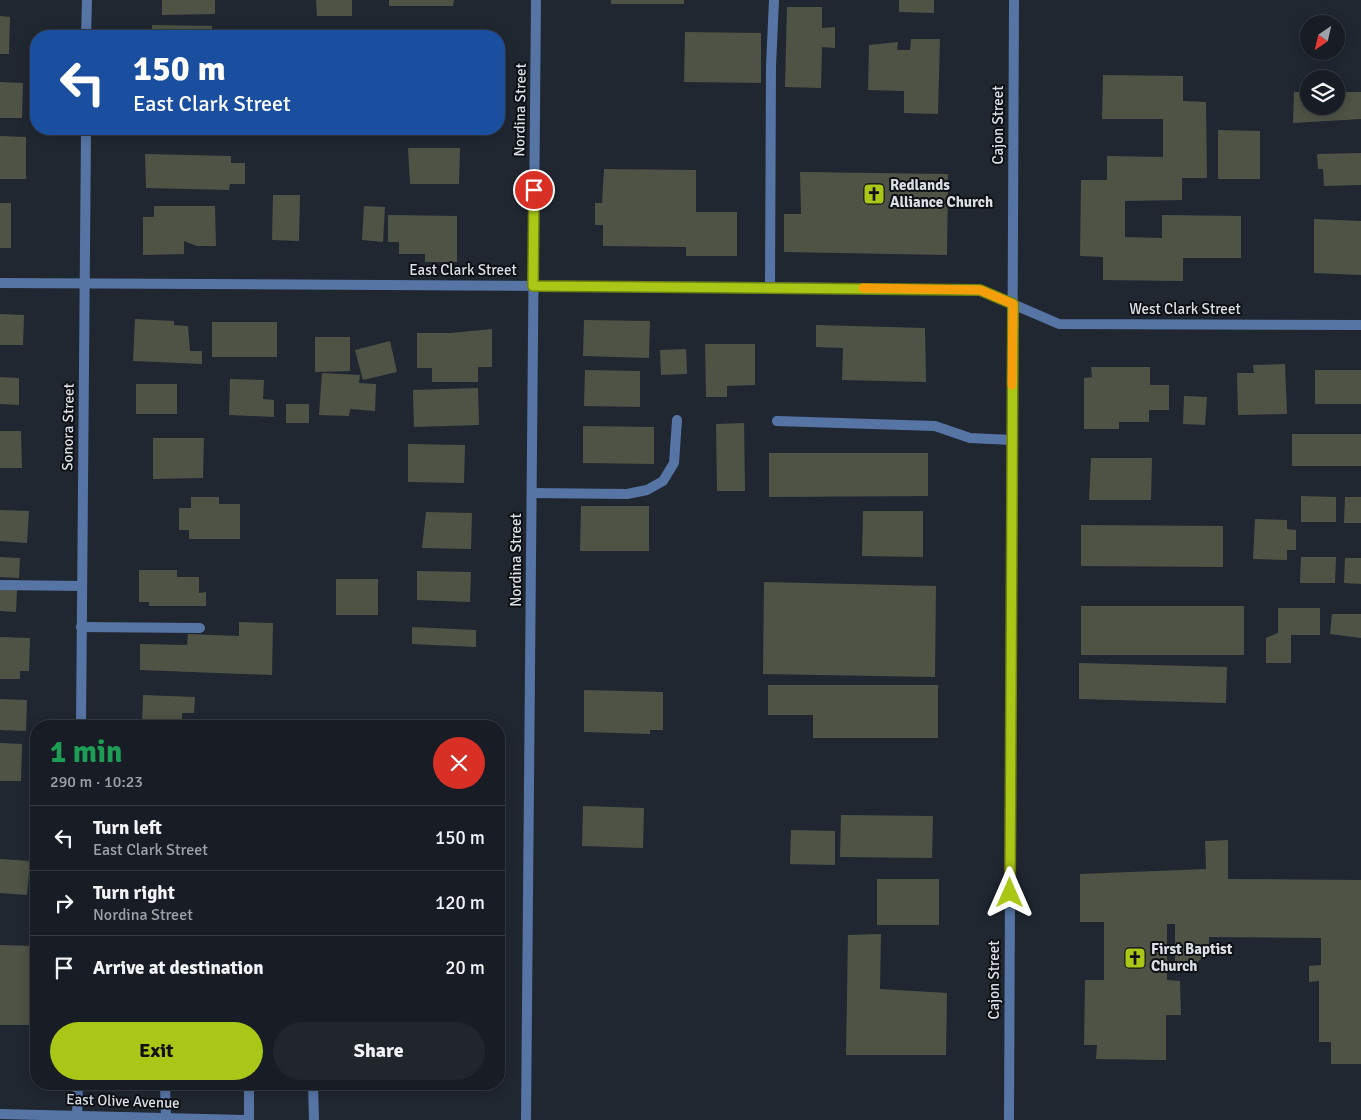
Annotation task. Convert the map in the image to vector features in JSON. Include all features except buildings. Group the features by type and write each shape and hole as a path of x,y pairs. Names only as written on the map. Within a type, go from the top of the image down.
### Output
{"street":[{"path":"86,30 87,0"},
{"name":"Nordina Street","path":"526,1120 536,0"},
{"path":"770,287 771,66 774,0"},
{"name":"Cajon Street","path":"1009,1120 1014,0"},
{"name":"Sonora Street","path":"81,720 86,135"},
{"name":"East Clark Street","path":"0,283 980,290 1013,304"},
{"name":"West Clark Street","path":"1013,304 1059,324 1361,325"},
{"path":"532,493 627,494 647,490 663,481 674,463 677,420"},
{"path":"777,421 935,426 970,438 1012,440"},
{"path":"0,585 82,586"},
{"path":"81,627 200,628"},
{"path":"78,1090 78,1114"},
{"path":"165,1090 166,1117"},
{"path":"247,1120 249,1090"},
{"path":"313,1090 314,1120"},
{"name":"East Olive Avenue","path":"0,1114 78,1114 247,1120"}],"slow traffic":[{"path":"863,288 980,290 1013,304 1012,385"}],"place":[{"name":"Redlands Alliance Church","path":"874,194"},
{"name":"First Baptist Church","path":"1135,958"}],"route":[{"path":"534,190 533,286 980,290 1013,304 1010,893"}]}
